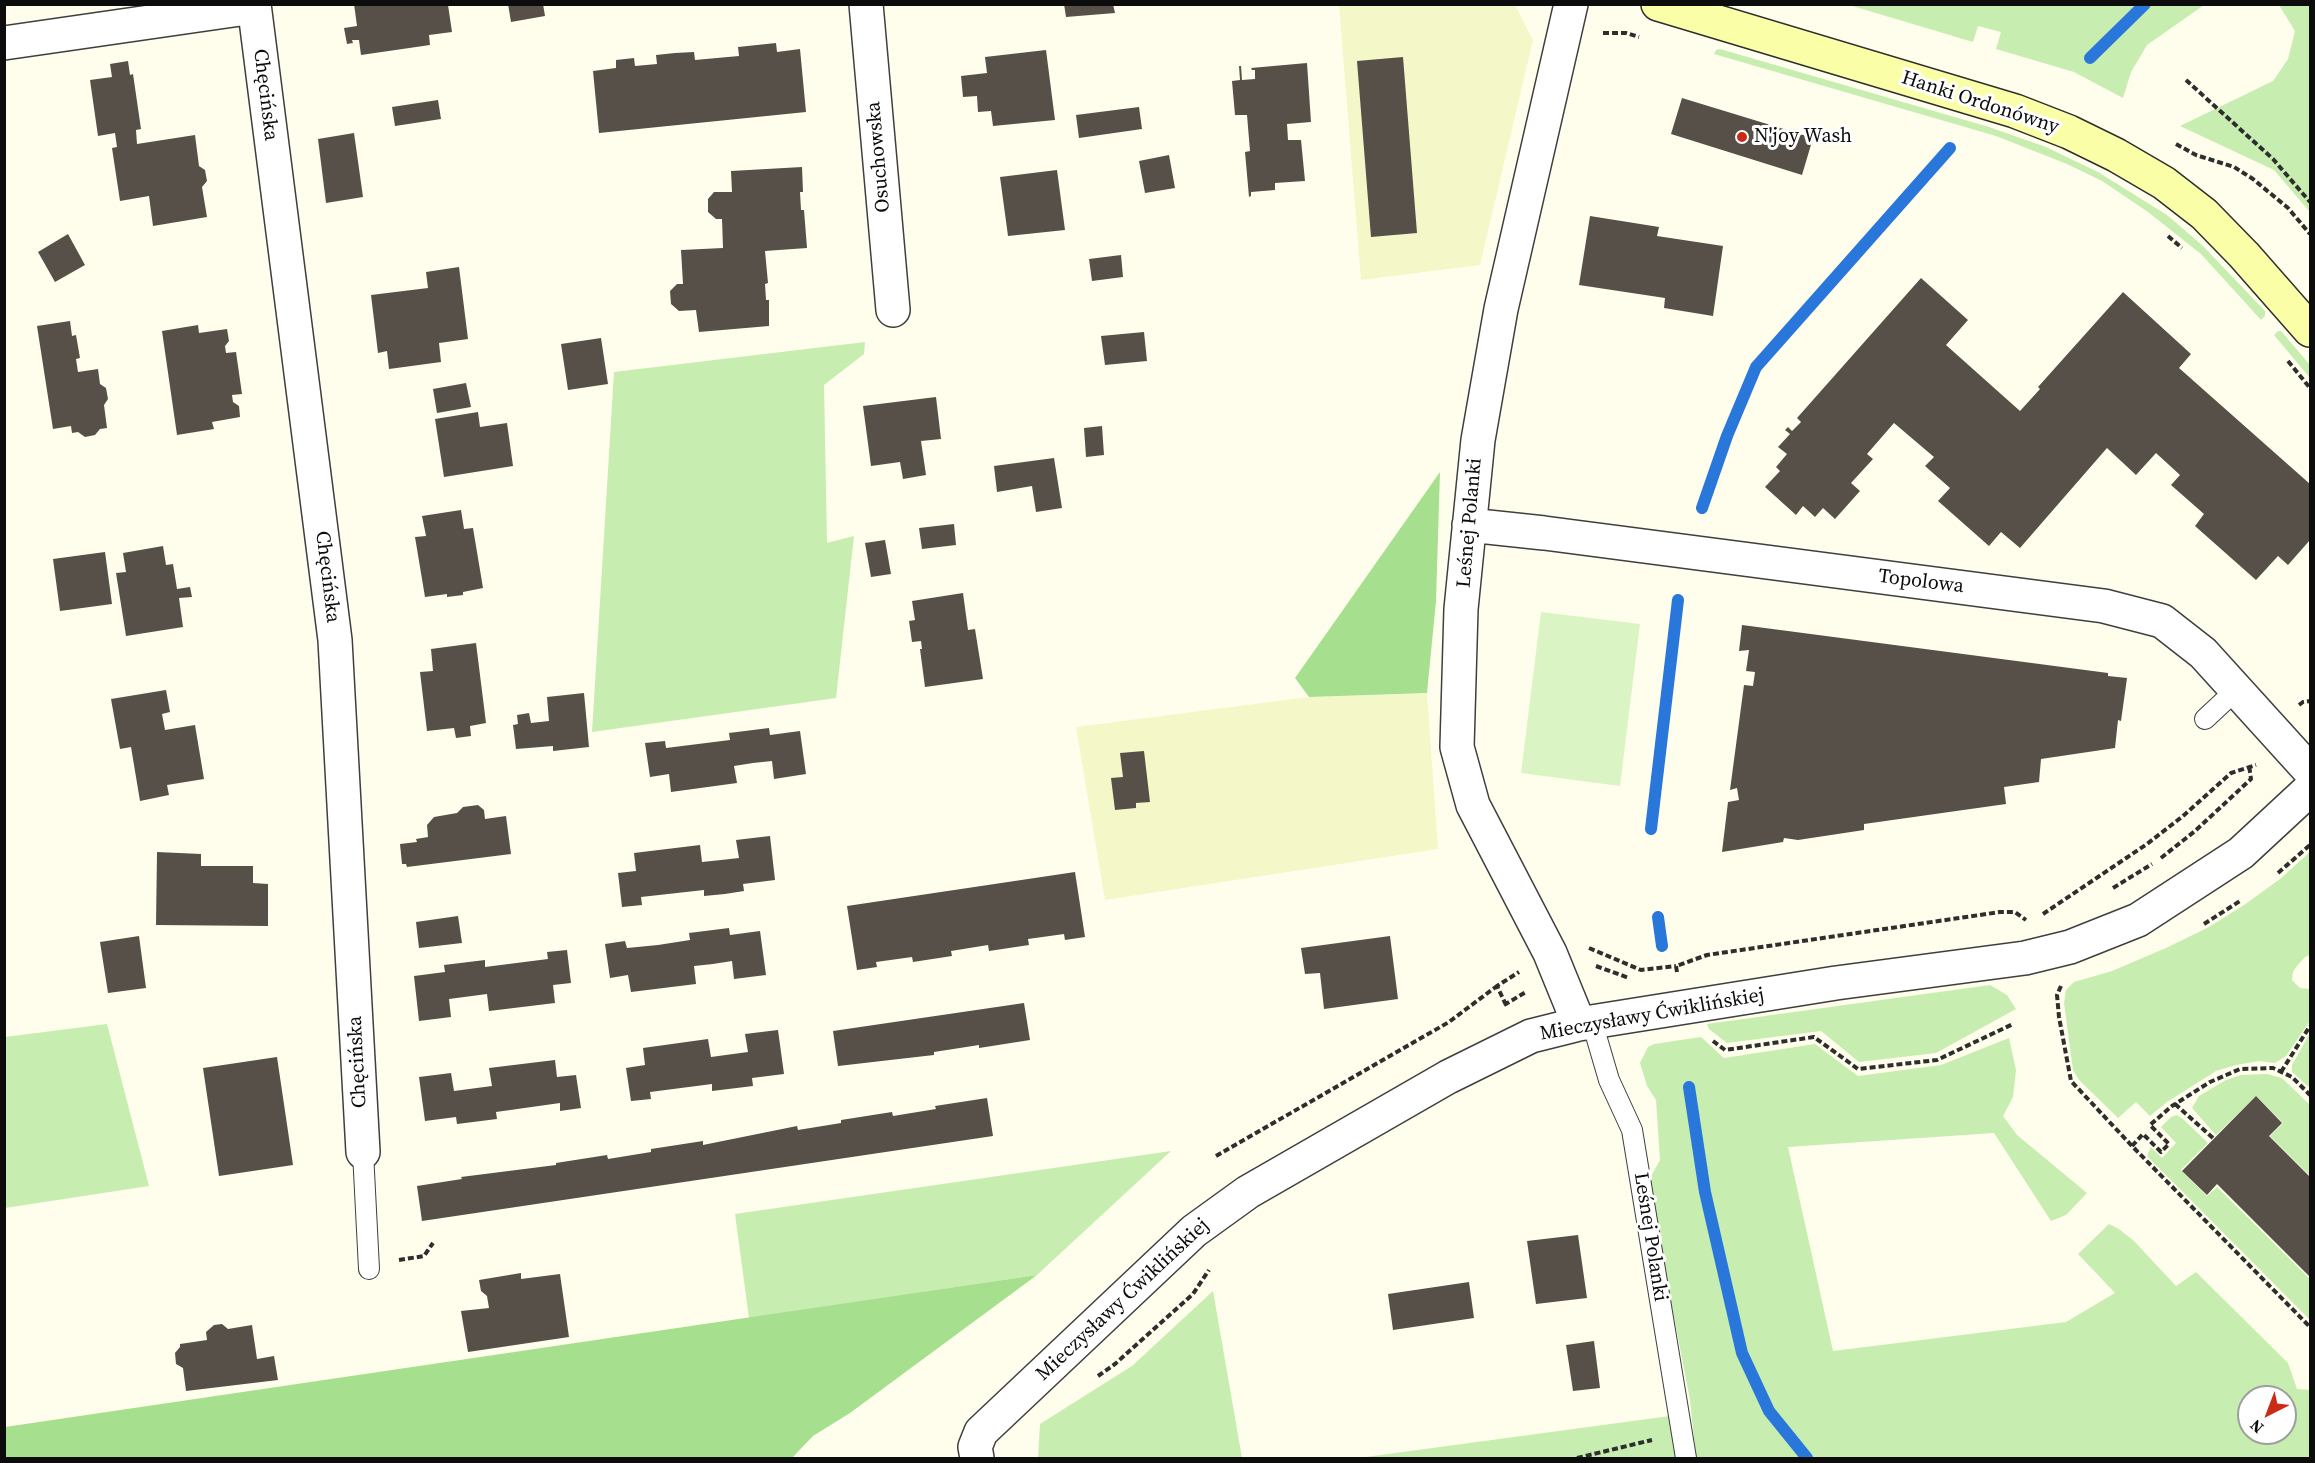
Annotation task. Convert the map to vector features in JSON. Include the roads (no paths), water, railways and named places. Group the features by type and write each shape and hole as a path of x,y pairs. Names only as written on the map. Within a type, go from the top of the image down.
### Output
{"street":[{"name":"Osuchowska","path":"866,4 892,310"},
{"name":"Leśnej Polanki","path":"1571,4 1491,362 1475,458 1461,609 1457,747 1473,805 1586,1023"},
{"name":"Hanki Ordonówny","path":"1658,4 2015,111 2069,132 2116,155 2164,183 2204,214 2244,255 2310,330"},
{"path":"4,43 254,6"},
{"name":"Chęcińska","path":"254,6 335,640 363,1152"},
{"name":"Topolowa","path":"1469,525 2104,606 2163,621 2203,653 2310,771"},
{"name":"Mieczysławy Ćwiklińskiej","path":"976,1453 981,1432 1194,1231 1268,1181 1448,1077 1531,1036 1586,1023 1836,983 2025,958 2070,947 2138,920 2231,859 2310,789"}],"lane":[{"path":"2205,719 2236,690"},
{"name":"Leśnej Polanki","path":"1586,1023 1632,1131 1686,1458"},
{"path":"363,1152 369,1269"}],"waterway":[{"path":"2090,58 2145,4"},
{"path":"1702,508 1727,436 1756,367 1950,148"},
{"path":"1651,829 1678,600"},
{"path":"1658,917 1662,946"},
{"path":"1689,1087 1705,1192 1742,1353 1769,1411 1807,1458"}],"place":[{"name":"N'joy Wash","path":"1742,137"}]}
